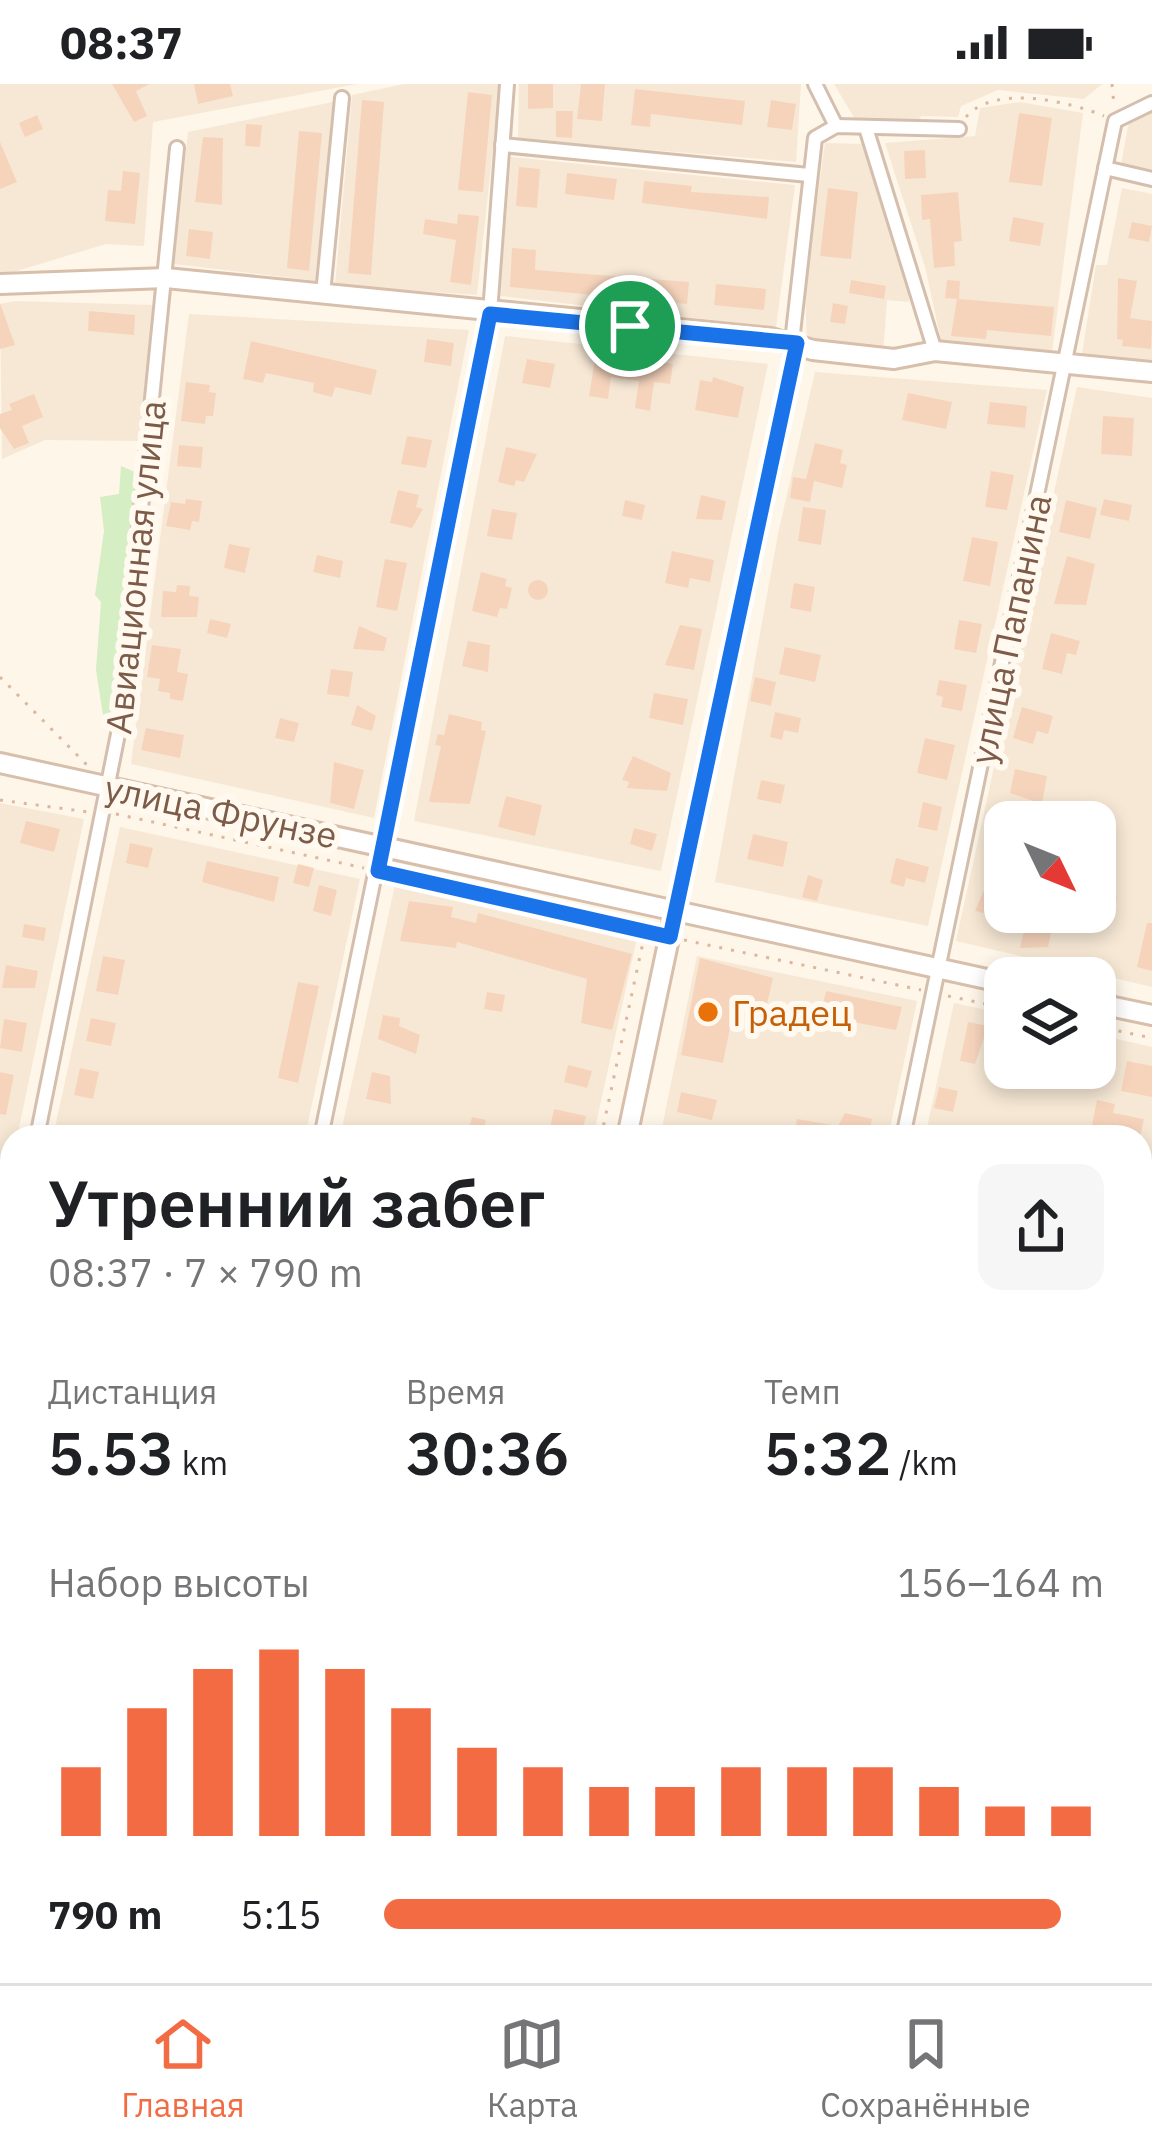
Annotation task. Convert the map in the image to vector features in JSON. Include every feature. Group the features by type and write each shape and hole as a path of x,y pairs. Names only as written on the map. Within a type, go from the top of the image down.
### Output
{"street":[{"path":"324,1125 490,314 507,84"},
{"path":"815,84 836,126"},
{"path":"323,294 342,98"},
{"path":"1115,121 1152,104"},
{"name":"улица Папанина","path":"906,1125 1115,121"},
{"path":"630,1125 797,343 793,333 815,138 836,126 867,131 959,129"},
{"path":"867,131 935,351"},
{"path":"502,145 809,175"},
{"name":"Авиационная улица","path":"39,1125 119,729 177,148"},
{"path":"1105,168 1152,178"},
{"path":"0,284 166,278 797,343 813,350 894,359 935,351 1152,372"},
{"name":"улица Фрунзе","path":"0,763 984,978"},
{"path":"1116,1007 1152,1015"}],"path":[{"path":"959,129 984,102 1012,97 1080,106 1115,121 1112,84"},
{"path":"0,676 92,770"},
{"path":"0,800 69,813 102,812 984,1004"},
{"path":"605,1125 645,931"},
{"path":"1116,1030 1152,1038"}],"shaded area":[{"path":"0,84 357,84 153,122 144,246 106,244 0,276"},
{"path":"404,84 500,84 477,295 335,285 352,95"},
{"path":"519,84 801,84 796,162 518,139"},
{"path":"834,84 1102,84 1084,99 998,90 961,106 958,117 921,116 919,123 855,119"},
{"path":"333,102 317,281 174,264 188,132"},
{"path":"1020,102 1083,113 1052,352 942,345 925,267 885,143 975,136 980,108"},
{"path":"1152,111 1152,170 1121,164 1129,121"},
{"path":"825,143 863,144 908,290 909,302 887,300 883,355 807,345 805,288"},
{"path":"511,157 795,185 776,327 500,296"},
{"path":"1122,188 1152,194 1152,367 1081,360 1096,265 1107,265"},
{"path":"0,304 154,305 143,441 45,440 2,459"},
{"path":"189,314 469,330 374,818 131,764"},
{"path":"505,336 768,364 661,871 414,821"},
{"path":"815,372 1047,390 928,926 715,882 778,534"},
{"path":"1077,387 1152,398 1152,987 1116,979 1116,957 1024,957 956,941 984,813 984,933 1116,933 1116,801 987,801"},
{"path":"0,803 84,819 20,1125 0,1125"},
{"path":"120,827 360,879 308,1125 56,1125"},
{"path":"395,885 637,938 596,1125 343,1125"},
{"path":"697,956 917,1001 891,1125 662,1125"},
{"path":"954,1003 984,1009 984,1089 1116,1089 1116,1039 1152,1047 1152,1125 928,1125"}],"green space":[{"path":"121,466 135,472 119,710 103,715 96,670 101,602 95,595 104,531 100,497 119,494"}],"building":[{"path":"112,84 150,84 136,91 147,116 134,122"},
{"path":"194,84 230,84 233,96 198,104"},
{"path":"528,84 553,84 553,108 528,109"},
{"path":"581,84 605,84 602,121 577,119"},
{"path":"635,89 745,101 742,125 651,114 650,127 631,125"},
{"path":"468,92 492,95 483,192 458,190"},
{"path":"362,100 384,102 371,275 348,273"},
{"path":"771,100 796,104 792,130 767,127"},
{"path":"556,111 573,111 572,138 556,137"},
{"path":"1019,113 1052,118 1042,186 1009,182"},
{"path":"37,115 43,129 25,137 19,123"},
{"path":"246,124 262,125 260,147 245,146"},
{"path":"299,131 322,133 309,271 287,268"},
{"path":"203,137 223,138 222,205 195,202"},
{"path":"0,142 17,182 0,189"},
{"path":"925,150 926,178 905,179 904,151"},
{"path":"519,167 540,169 537,208 516,206"},
{"path":"123,171 140,173 135,224 105,221 108,190 121,191"},
{"path":"567,173 617,179 614,200 565,194"},
{"path":"644,181 692,186 691,192 769,197 767,219 642,203"},
{"path":"828,188 858,192 851,259 820,256"},
{"path":"958,192 962,241 954,242 955,266 934,268 930,219 922,220 921,195"},
{"path":"458,214 479,216 471,285 450,282 456,240 423,234 425,219 457,224"},
{"path":"1013,217 1044,223 1040,246 1009,241"},
{"path":"1132,222 1152,226 1149,242 1128,238"},
{"path":"189,229 213,232 210,259 186,256"},
{"path":"512,248 536,250 535,270 689,282 687,304 510,287"},
{"path":"1118,278 1137,281 1130,318 1152,321 1151,349 1122,346 1123,340 1117,339"},
{"path":"851,280 886,286 884,299 849,293"},
{"path":"947,280 960,281 959,299 1054,307 1051,336 987,330 986,339 951,336 957,299 945,298"},
{"path":"716,284 766,289 764,310 714,305"},
{"path":"0,303 15,345 0,349"},
{"path":"833,303 848,306 845,324 830,322"},
{"path":"89,311 135,315 134,335 88,331"},
{"path":"427,339 454,343 451,366 424,362"},
{"path":"251,341 377,370 371,395 335,387 332,397 313,392 314,383 266,373 263,383 243,379"},
{"path":"632,358 673,364 670,384 654,382 650,411 635,408 639,381 611,377 608,399 589,396 595,360 631,366"},
{"path":"527,359 555,364 550,388 522,383"},
{"path":"713,377 744,387 738,418 695,410 700,380 712,382"},
{"path":"186,382 210,385 209,392 216,393 213,416 206,416 205,424 181,421"},
{"path":"908,393 952,402 946,429 902,420"},
{"path":"34,394 43,417 22,426 29,443 14,449 0,428 0,414 12,410 9,404"},
{"path":"990,402 1027,406 1025,428 987,424"},
{"path":"1103,416 1134,418 1132,456 1101,454"},
{"path":"407,436 432,440 426,468 401,464"},
{"path":"815,443 843,450 840,463 847,465 842,488 814,481 810,502 790,498 793,477 806,479"},
{"path":"179,445 203,447 201,468 177,466"},
{"path":"506,447 537,454 524,482 516,480 514,486 498,482"},
{"path":"991,471 1014,475 1007,510 985,507"},
{"path":"398,490 419,495 416,507 423,509 412,528 390,523"},
{"path":"701,495 726,501 722,520 696,519"},
{"path":"186,499 202,501 199,522 192,521 190,530 166,526 171,502 185,504"},
{"path":"1104,499 1132,505 1129,521 1100,515"},
{"path":"625,500 645,505 642,520 622,516"},
{"path":"1066,500 1097,508 1090,539 1059,532"},
{"path":"803,507 826,510 821,545 798,541"},
{"path":"492,509 517,513 512,540 487,536"},
{"path":"972,537 998,542 990,586 963,581"},
{"path":"229,544 250,548 245,573 224,568"},
{"path":"672,551 714,560 710,582 690,578 688,588 665,583"},
{"path":"317,555 343,561 340,578 313,572"},
{"path":"1067,556 1095,564 1086,605 1054,604"},
{"path":"385,559 407,563 397,611 376,607"},
{"path":"481,572 507,579 505,586 512,588 507,609 500,608 497,617 472,611"},
{"path":"538,580 548,590 538,600 528,590"},
{"path":"794,583 815,587 811,612 790,608"},
{"path":"177,585 190,586 189,596 199,597 197,617 161,617 163,591 176,592"},
{"path":"210,619 231,624 227,638 207,633"},
{"path":"959,620 982,624 976,653 954,649"},
{"path":"680,625 702,629 694,670 665,665"},
{"path":"359,626 387,638 384,651 353,649"},
{"path":"1051,633 1080,641 1076,655 1067,653 1062,674 1042,669"},
{"path":"468,641 490,645 488,672 462,666"},
{"path":"152,645 181,649 177,672 188,674 183,701 158,691 160,679 147,677"},
{"path":"785,647 821,655 815,682 779,674"},
{"path":"331,669 353,672 349,697 327,694"},
{"path":"755,677 776,682 771,706 750,701"},
{"path":"939,680 967,685 962,711 941,707 943,697 936,695"},
{"path":"654,693 688,699 683,725 649,718"},
{"path":"357,705 376,716 372,731 351,725"},
{"path":"1022,707 1053,716 1048,734 1037,731 1033,744 1013,738"},
{"path":"775,712 801,718 798,733 784,730 782,740 770,737"},
{"path":"449,714 482,722 481,730 486,731 470,804 429,802 441,746 435,745 438,734 444,735"},
{"path":"280,718 299,723 294,742 275,738"},
{"path":"146,728 184,735 180,758 141,750"},
{"path":"925,738 955,745 947,780 917,773"},
{"path":"633,756 671,773 667,791 627,788 629,782 622,780"},
{"path":"334,762 364,770 354,809 330,803"},
{"path":"1015,769 1047,776 1043,801 1010,793"},
{"path":"761,780 785,785 781,804 757,799"},
{"path":"506,796 542,805 535,836 498,827"},
{"path":"923,802 942,807 937,831 918,827"},
{"path":"26,821 60,829 54,852 20,843"},
{"path":"634,828 657,834 652,851 630,844"},
{"path":"753,834 788,842 783,867 747,859"},
{"path":"130,843 153,848 148,868 126,863"},
{"path":"896,858 929,867 925,883 906,878 904,887 890,883"},
{"path":"207,861 279,877 274,902 202,882"},
{"path":"298,864 314,868 309,887 293,883"},
{"path":"808,875 823,880 817,901 802,897"},
{"path":"319,885 337,890 331,916 313,911"},
{"path":"984,890 984,913 975,911"},
{"path":"409,901 453,907 451,917 476,923 478,913 632,954 612,1030 581,1023 587,979 457,942 456,948 400,941"},
{"path":"1147,923 1152,923 1152,971 1137,967"},
{"path":"24,924 46,928 44,941 22,937"},
{"path":"1024,933 1051,933 1048,947 1020,948"},
{"path":"103,956 125,960 118,995 96,991"},
{"path":"700,958 773,978 767,1004 736,997 723,1063 681,1055"},
{"path":"6,965 38,971 35,988 2,988"},
{"path":"298,982 319,986 298,1083 278,1078"},
{"path":"826,991 902,1007 896,1030 820,1016"},
{"path":"487,992 505,995 502,1012 484,1009"},
{"path":"383,1015 400,1018 399,1026 420,1035 416,1054 378,1039"},
{"path":"91,1018 116,1023 111,1046 86,1041"},
{"path":"4,1019 27,1023 22,1052 0,1048"},
{"path":"968,1022 984,1025 975,1064 960,1061"},
{"path":"1127,1061 1152,1066 1152,1097 1121,1091"},
{"path":"568,1065 592,1071 587,1088 564,1082"},
{"path":"80,1068 99,1072 93,1099 74,1095"},
{"path":"0,1072 14,1075 6,1115 0,1114"},
{"path":"372,1072 390,1076 391,1104 366,1099"},
{"path":"939,1087 958,1091 953,1112 934,1108"},
{"path":"681,1092 717,1100 712,1120 677,1112"},
{"path":"1097,1100 1115,1104 1113,1113 1144,1119 1143,1125 1092,1125"},
{"path":"554,1109 586,1116 584,1125 551,1125"},
{"path":"845,1113 872,1119 871,1125 839,1125"},
{"path":"472,1117 486,1120 485,1125 470,1125"},
{"path":"797,1119 832,1125 796,1125"}],"place":[{"name":"Градец","path":"708,1012"}],"route":[{"path":"490,314 630,326 797,343 670,937 378,871 490,314"}]}
